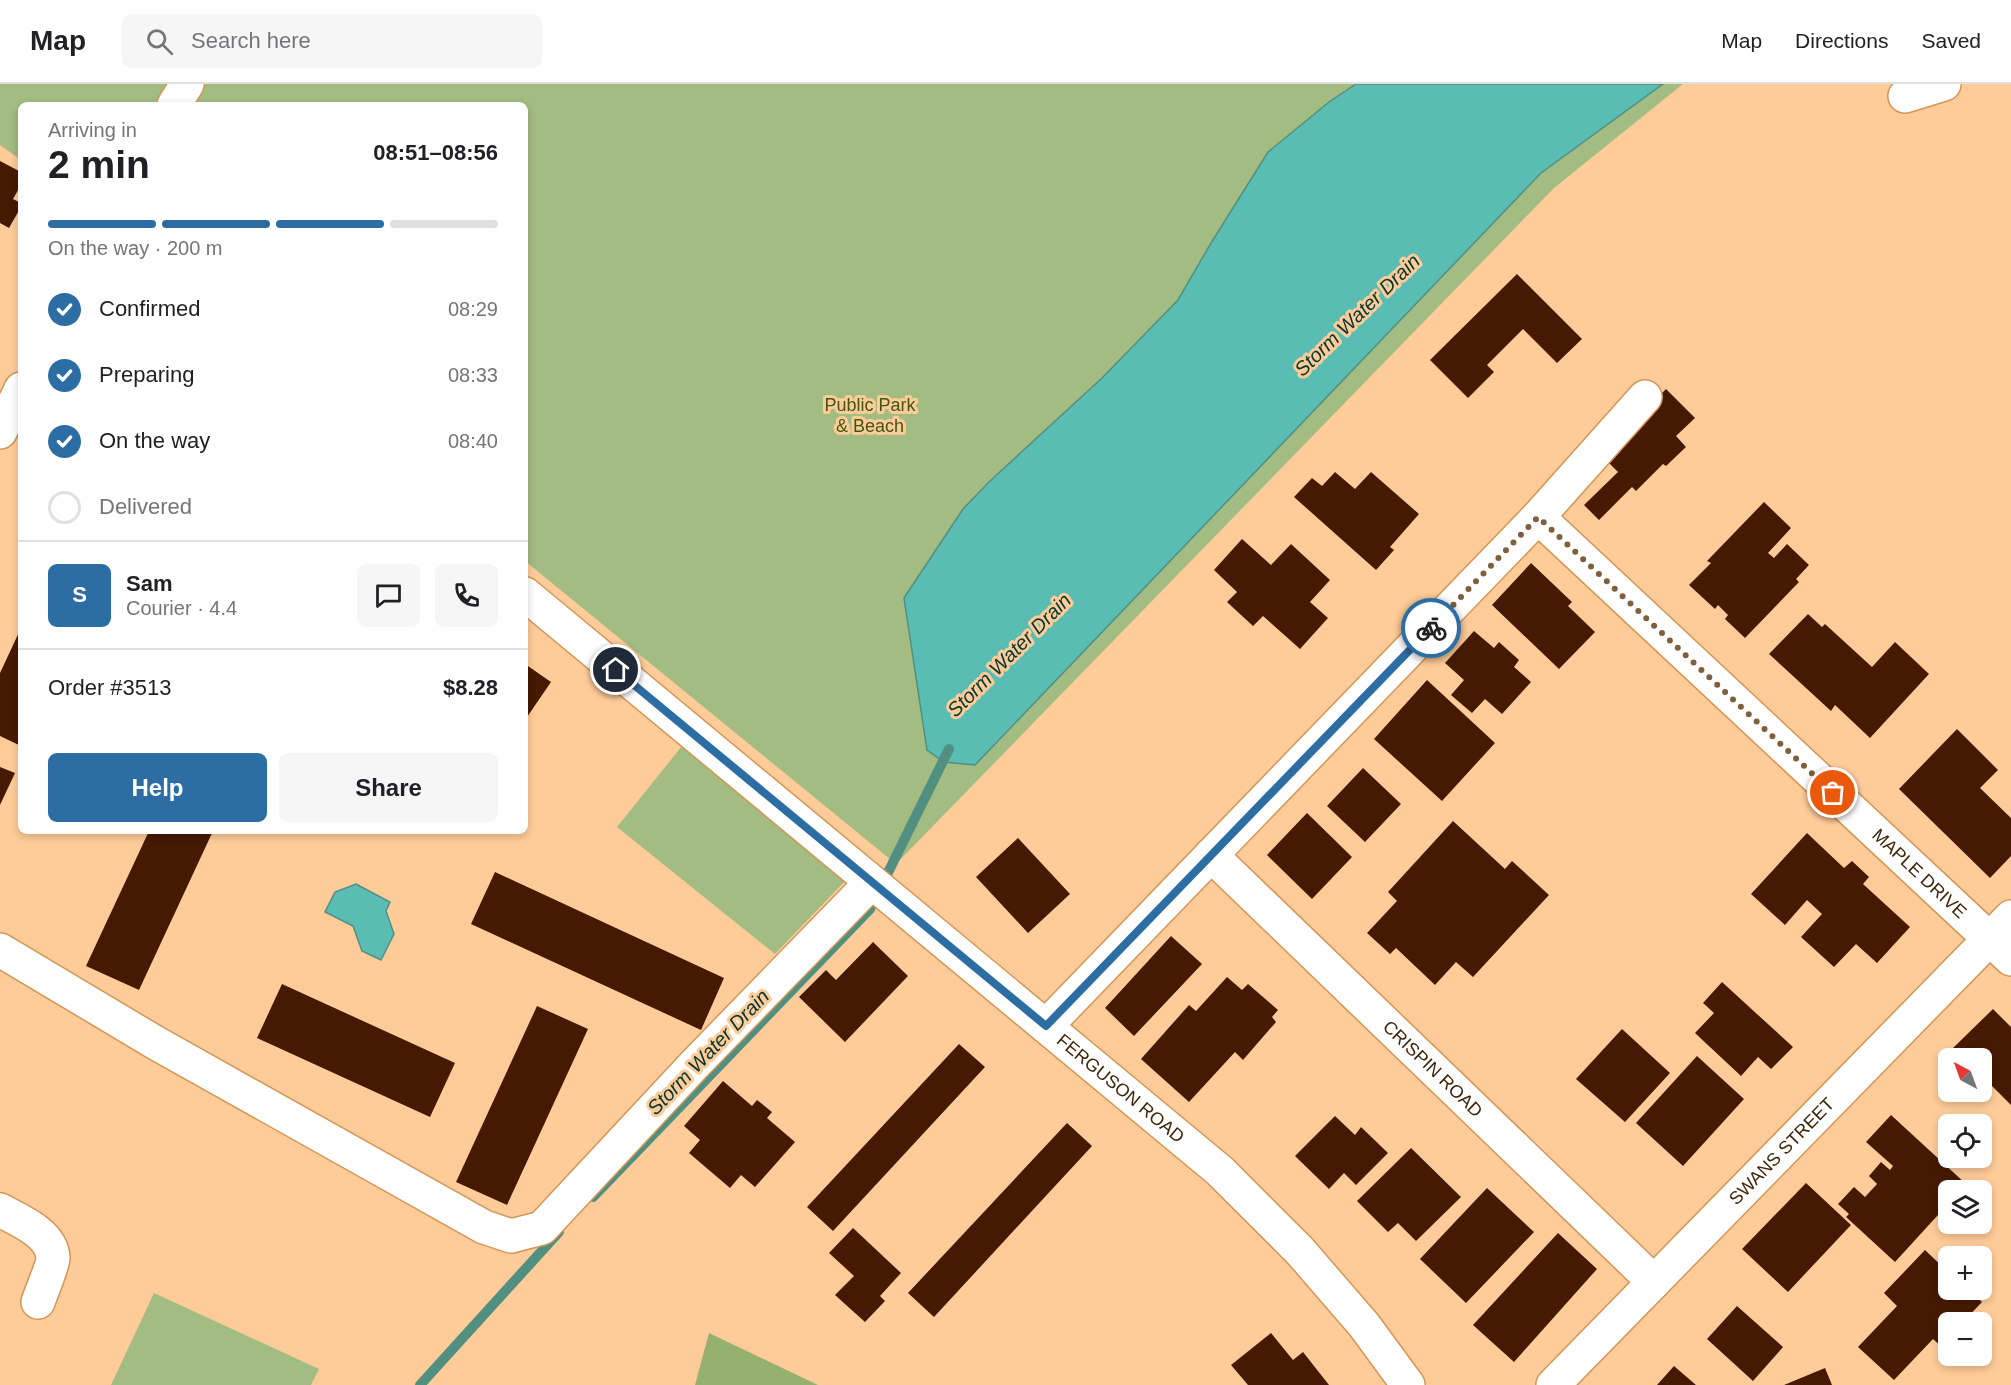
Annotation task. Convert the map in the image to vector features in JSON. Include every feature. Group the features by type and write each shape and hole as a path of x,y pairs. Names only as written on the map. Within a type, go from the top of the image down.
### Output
{"main road":[{"path":"176,102 188,84"},
{"path":"188,84 191,102"},
{"path":"1905,96 1944,84"},
{"path":"0,432 18,395"},
{"path":"1046,1026 1538,517 1645,397"},
{"name":"MAPLE DRIVE","path":"1538,517 2004,938"},
{"name":"FERGUSON ROAD","path":"528,596 1220,1171 1300,1251 1364,1325 1408,1385"},
{"name":"CRISPIN ROAD","path":"1211,855 1654,1282"},
{"path":"0,950 156,1043 484,1227 511,1236 542,1228 694,1065 865,889 866,877"},
{"name":"SWANS STREET","path":"1554,1385 1654,1282 2004,938"},
{"path":"0,1210 33,1228 46,1240 53,1258 38,1302"}],"green space":[{"name":"Public Park & Beach","path":"0,84 1683,84 1554,188 896,864 528,563 528,102 18,102 18,158 0,145"},
{"path":"682,746 847,879 775,954 617,827"},
{"path":"154,1293 319,1369 311,1385 111,1385"},
{"path":"709,1333 818,1385 695,1385"}],"water":[{"path":"1356,84 1663,84 1541,173 975,765 944,762 927,750 904,598 963,509 990,481 1102,378 1178,300 1268,152 1329,102"},
{"path":"356,884 390,902 386,911 394,934 381,960 362,951 353,926 325,912 335,892"}],"building":[{"path":"0,161 18,170 18,190 13,199 18,202 18,212 9,228 0,223"},
{"path":"1517,274 1582,339 1557,363 1523,329 1487,365 1494,372 1468,398 1430,360"},
{"path":"1666,389 1695,418 1676,436 1686,447 1666,466 1663,464 1636,491 1632,487 1599,520 1584,505 1618,472 1601,455"},
{"path":"1335,472 1355,489 1371,472 1419,514 1390,547 1394,550 1376,570 1294,497 1312,478 1322,486"},
{"path":"1764,502 1791,528 1768,553 1774,558 1787,544 1809,565 1796,579 1799,582 1745,638 1725,619 1728,615 1718,605 1715,609 1689,585 1711,563 1707,561"},
{"path":"1242,539 1271,565 1291,544 1330,580 1310,602 1328,618 1300,649 1263,616 1253,626 1227,602 1237,592 1214,570"},
{"path":"1531,563 1572,602 1568,606 1595,632 1559,669 1492,605"},
{"path":"1808,614 1822,627 1825,624 1872,667 1895,642 1929,674 1870,738 1835,705 1831,711 1769,654"},
{"path":"1474,631 1494,648 1499,642 1519,660 1514,667 1531,682 1502,714 1485,699 1472,713 1451,695 1464,680 1445,663"},
{"path":"18,634 18,745 0,736 0,673"},
{"path":"528,666 551,682 528,716"},
{"path":"1427,680 1495,743 1442,801 1374,739"},
{"path":"1957,729 1998,770 1980,788 2011,818 2011,856 1990,878 1899,789"},
{"path":"0,767 15,773 0,805"},
{"path":"1363,768 1401,804 1365,842 1327,806"},
{"path":"1307,813 1352,857 1312,899 1267,855"},
{"path":"1453,821 1505,869 1512,861 1549,895 1473,977 1456,962 1435,985 1396,948 1390,954 1367,933 1397,901 1388,892"},
{"path":"1807,833 1844,868 1852,861 1869,877 1863,884 1910,927 1877,963 1856,944 1834,967 1801,937 1822,914 1807,900 1785,925 1751,894"},
{"path":"148,834 212,834 139,990 86,966"},
{"path":"1018,838 1070,894 1028,933 976,877"},
{"path":"495,872 724,978 701,1030 471,924"},
{"path":"1171,936 1202,964 1134,1036 1105,1008"},
{"path":"873,942 908,976 845,1042 799,997 826,970 836,980"},
{"path":"1227,977 1242,990 1248,984 1278,1010 1272,1017 1276,1022 1243,1060 1235,1052 1189,1102 1141,1059 1189,1005 1196,1011"},
{"path":"1722,982 1793,1047 1771,1069 1758,1057 1741,1076 1695,1033 1714,1013 1703,1003"},
{"path":"282,984 455,1063 430,1117 257,1038"},
{"path":"537,1006 588,1029 507,1205 456,1182"},
{"path":"1993,1009 2011,1027 2011,1105 1992,1086 1992,1048 1953,1048"},
{"path":"1622,1029 1670,1073 1625,1122 1576,1079"},
{"path":"959,1044 985,1067 833,1231 807,1207"},
{"path":"1697,1056 1744,1099 1683,1166 1636,1123"},
{"path":"723,1081 752,1106 757,1100 772,1112 767,1118 795,1142 755,1187 741,1175 730,1188 689,1153 700,1140 684,1126"},
{"path":"1891,1115 1938,1158 1938,1168 1949,1168 1962,1180 1938,1180 1938,1215 1895,1262 1846,1217 1849,1214 1838,1204 1854,1187 1865,1197 1877,1184 1869,1176 1881,1162 1890,1170 1893,1166 1866,1142"},
{"path":"1335,1116 1355,1135 1361,1127 1388,1153 1356,1185 1344,1173 1329,1189 1295,1156"},
{"path":"1067,1123 1092,1146 934,1317 908,1293"},
{"path":"1411,1148 1461,1197 1416,1241 1398,1223 1388,1232 1357,1201"},
{"path":"1806,1183 1851,1225 1788,1292 1742,1249"},
{"path":"1487,1188 1534,1232 1466,1303 1420,1259"},
{"path":"853,1228 901,1273 880,1296 885,1301 865,1322 835,1295 854,1276 829,1253"},
{"path":"1558,1233 1597,1269 1514,1362 1473,1325"},
{"path":"1925,1250 1938,1262 1938,1300 1980,1300 1982,1302 1972,1312 1938,1312 1938,1343 1933,1339 1894,1380 1858,1347 1897,1306 1884,1293"},
{"path":"1737,1306 1783,1347 1753,1381 1707,1339"},
{"path":"1271,1333 1293,1360 1303,1352 1329,1385 1248,1385 1231,1365"},
{"path":"1674,1366 1696,1385 1657,1385"},
{"path":"1825,1368 1832,1385 1784,1385"}],"waterway":[{"name":"Storm Water Drain","path":"593,1197 870,909 949,749"},
{"name":"Storm Water Drain","path":"420,1385 559,1232"}],"way so far":[{"path":"1431,628 1538,517 1833,793"}],"route":[{"path":"616,670 1046,1026 1431,628"}]}
